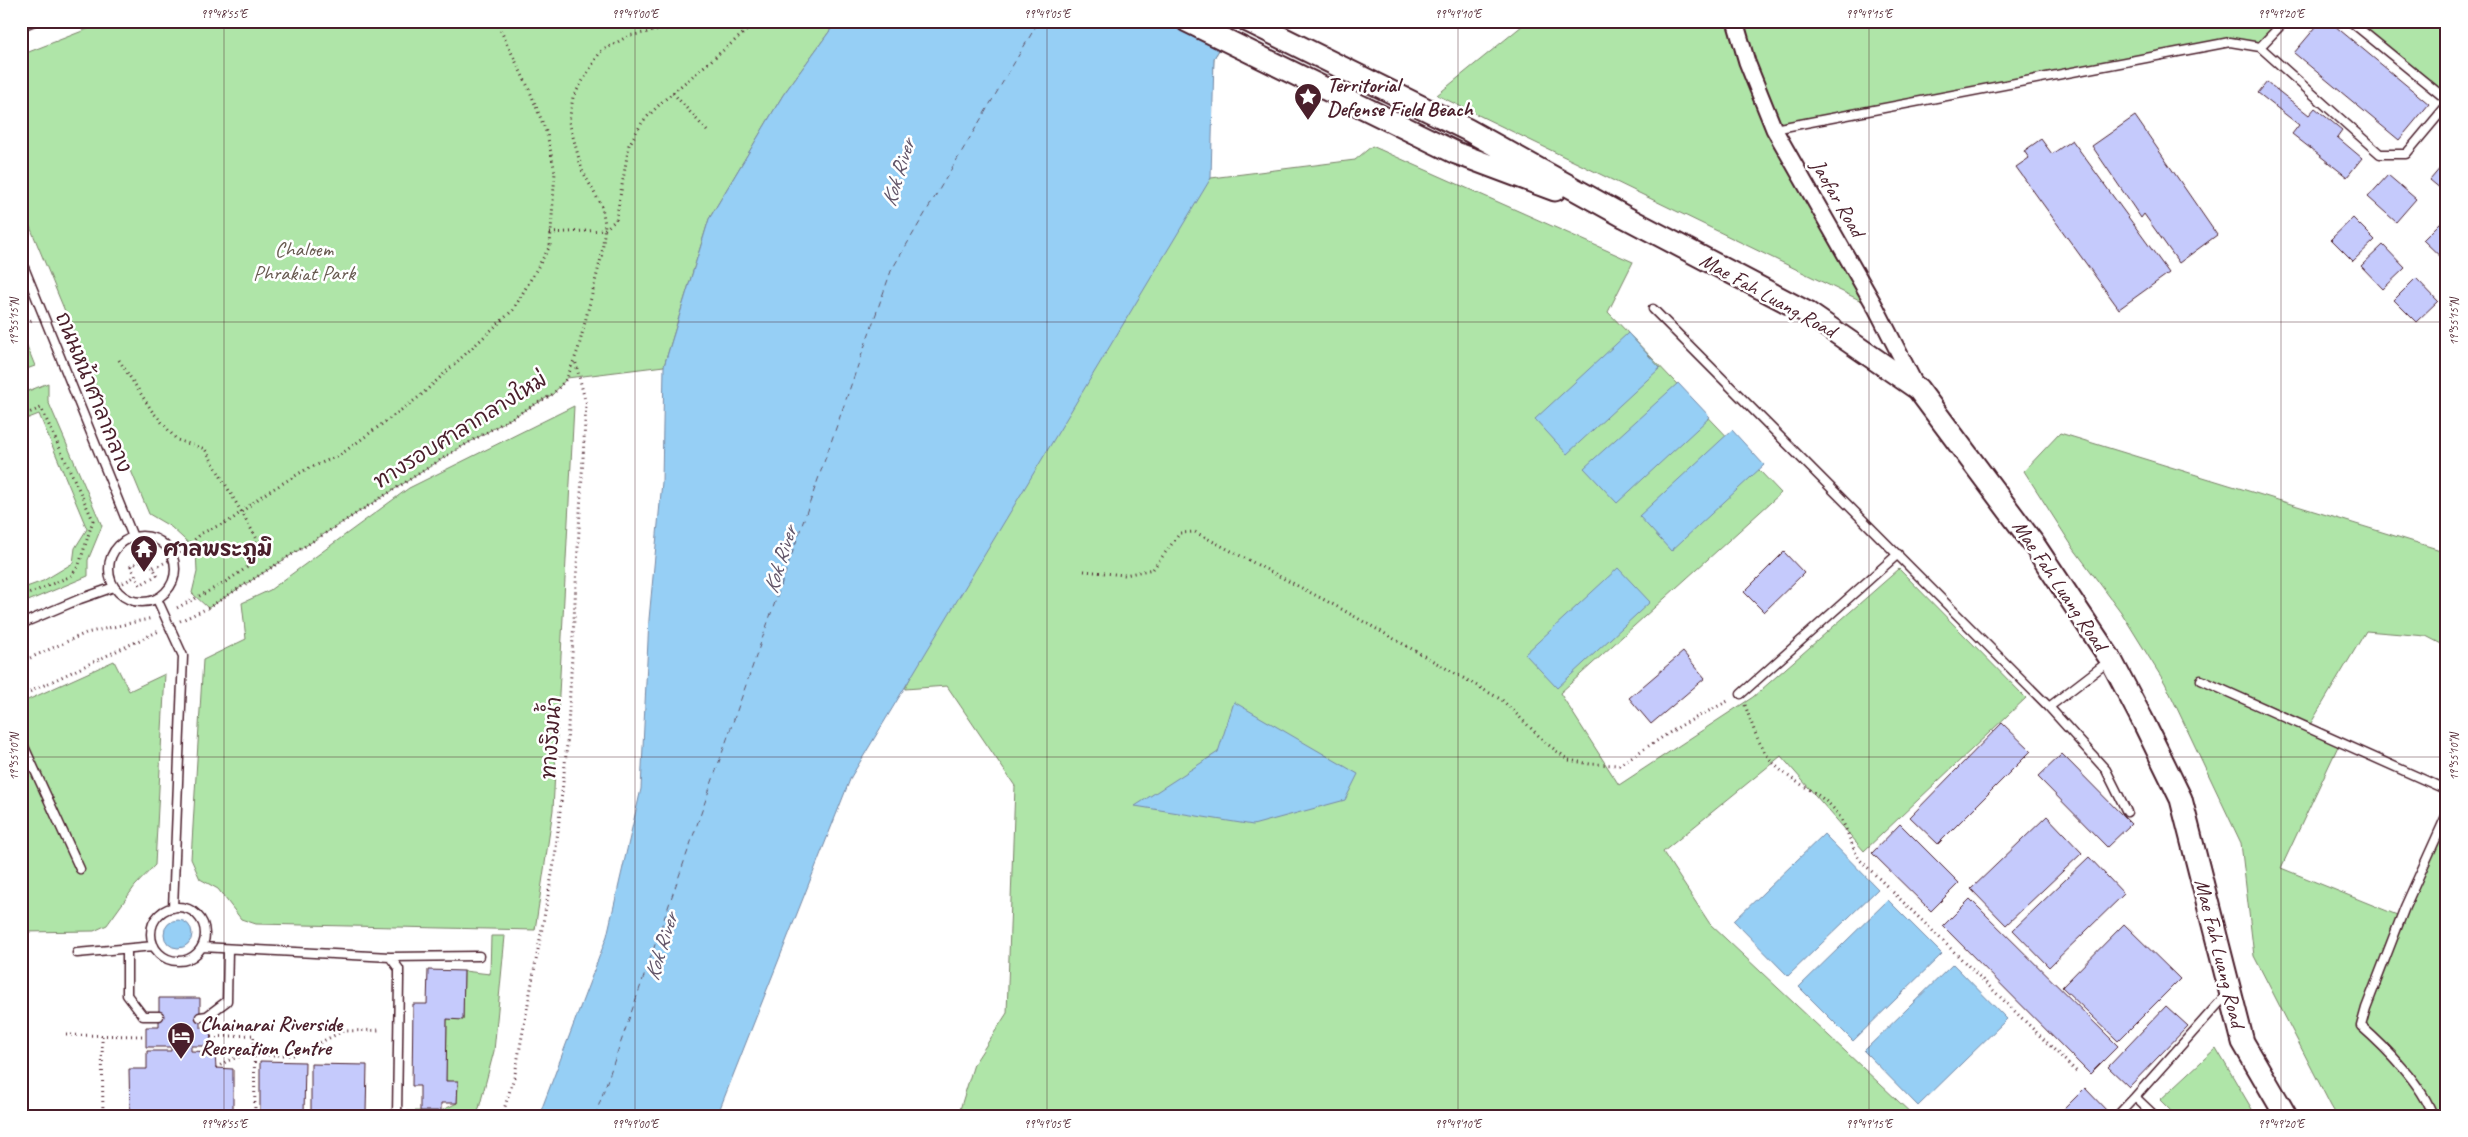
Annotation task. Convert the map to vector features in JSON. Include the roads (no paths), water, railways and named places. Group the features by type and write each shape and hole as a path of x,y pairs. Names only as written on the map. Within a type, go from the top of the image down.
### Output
{"street":[{"name":"Mae Fah Luang Road","path":"1187,21 1456,153 1625,217"},
{"name":"Mae Fah Luang Road","path":"1248,21 1468,130 1625,217 1808,313 1918,389 2033,542 2111,660 2181,799 2243,1042 2286,1116"},
{"name":"Jaofar Road","path":"1735,21 1746,62 1774,129 1876,308 1918,389"}],"lane":[{"path":"21,26 34,21"},
{"path":"2260,47 2285,21"},
{"path":"2350,21 2447,100"},
{"path":"1774,129 2230,42 2260,47 2380,154 2406,154 2447,105"},
{"name":"ถนนหน้าศาลากลาง","path":"21,260 134,537"},
{"path":"1653,309 2049,707 2106,770 2127,812"},
{"path":"146,536 158,540 167,547 174,558 176,570 174,582 167,592 157,599 145,603 133,602 122,596 114,587 109,576 109,563 114,552 122,542 134,537 146,536"},
{"path":"1741,694 1898,554"},
{"path":"21,624 114,587"},
{"path":"157,599 183,656 174,908"},
{"path":"2049,707 2111,660"},
{"path":"2201,680 2447,790"},
{"path":"21,740 80,869"},
{"path":"2433,1116 2412,1080 2382,1045 2361,1026 2366,1008 2404,912 2447,814"},
{"path":"174,908 190,910 202,922 205,930 202,947 190,958 182,961 166,958 154,946 152,938 154,922 166,910 174,908"},
{"path":"77,953 154,946"},
{"path":"202,947 390,958 479,956"},
{"path":"127,949 127,995 143,1016 159,1016"},
{"path":"200,1017 207,1016 227,1001 228,949"},
{"path":"390,958 398,969 399,978 397,1116"},
{"path":"2116,1116 2230,992"},
{"path":"2135,1097 2155,1116"}],"water":[{"name":"Kok River","path":"837,21 1237,21 1214,58 1211,178 851,777 717,1116 539,1116 607,936 641,789 649,619 662,482 664,366 709,219 783,95"},
{"path":"1628,333 1660,368 1567,454 1535,419"},
{"path":"1678,383 1710,417 1617,503 1584,468"},
{"path":"1732,430 1764,465 1671,551 1639,516"},
{"path":"1618,568 1650,602 1557,688 1525,654"},
{"path":"1234,702 1358,774 1345,800 1253,825 1135,806 1218,752"},
{"path":"1824,834 1878,889 1788,976 1734,921"},
{"path":"1888,900 1942,954 1853,1041 1799,987"},
{"path":"178,920 188,924 192,934 188,944 178,948 168,944 164,934 168,924"},
{"path":"1953,964 2007,1019 1918,1106 1864,1051"}],"place":[{"name":"Territorial Defense Field Beach","path":"1308,121"},
{"name":"ศาลพระภูมิ","path":"144,573"},
{"name":"Chainarai Riverside Recreation Centre","path":"181,1060"}],"park label":[{"name":"Chaloem Phrakiat Park","path":"304,261"}]}
